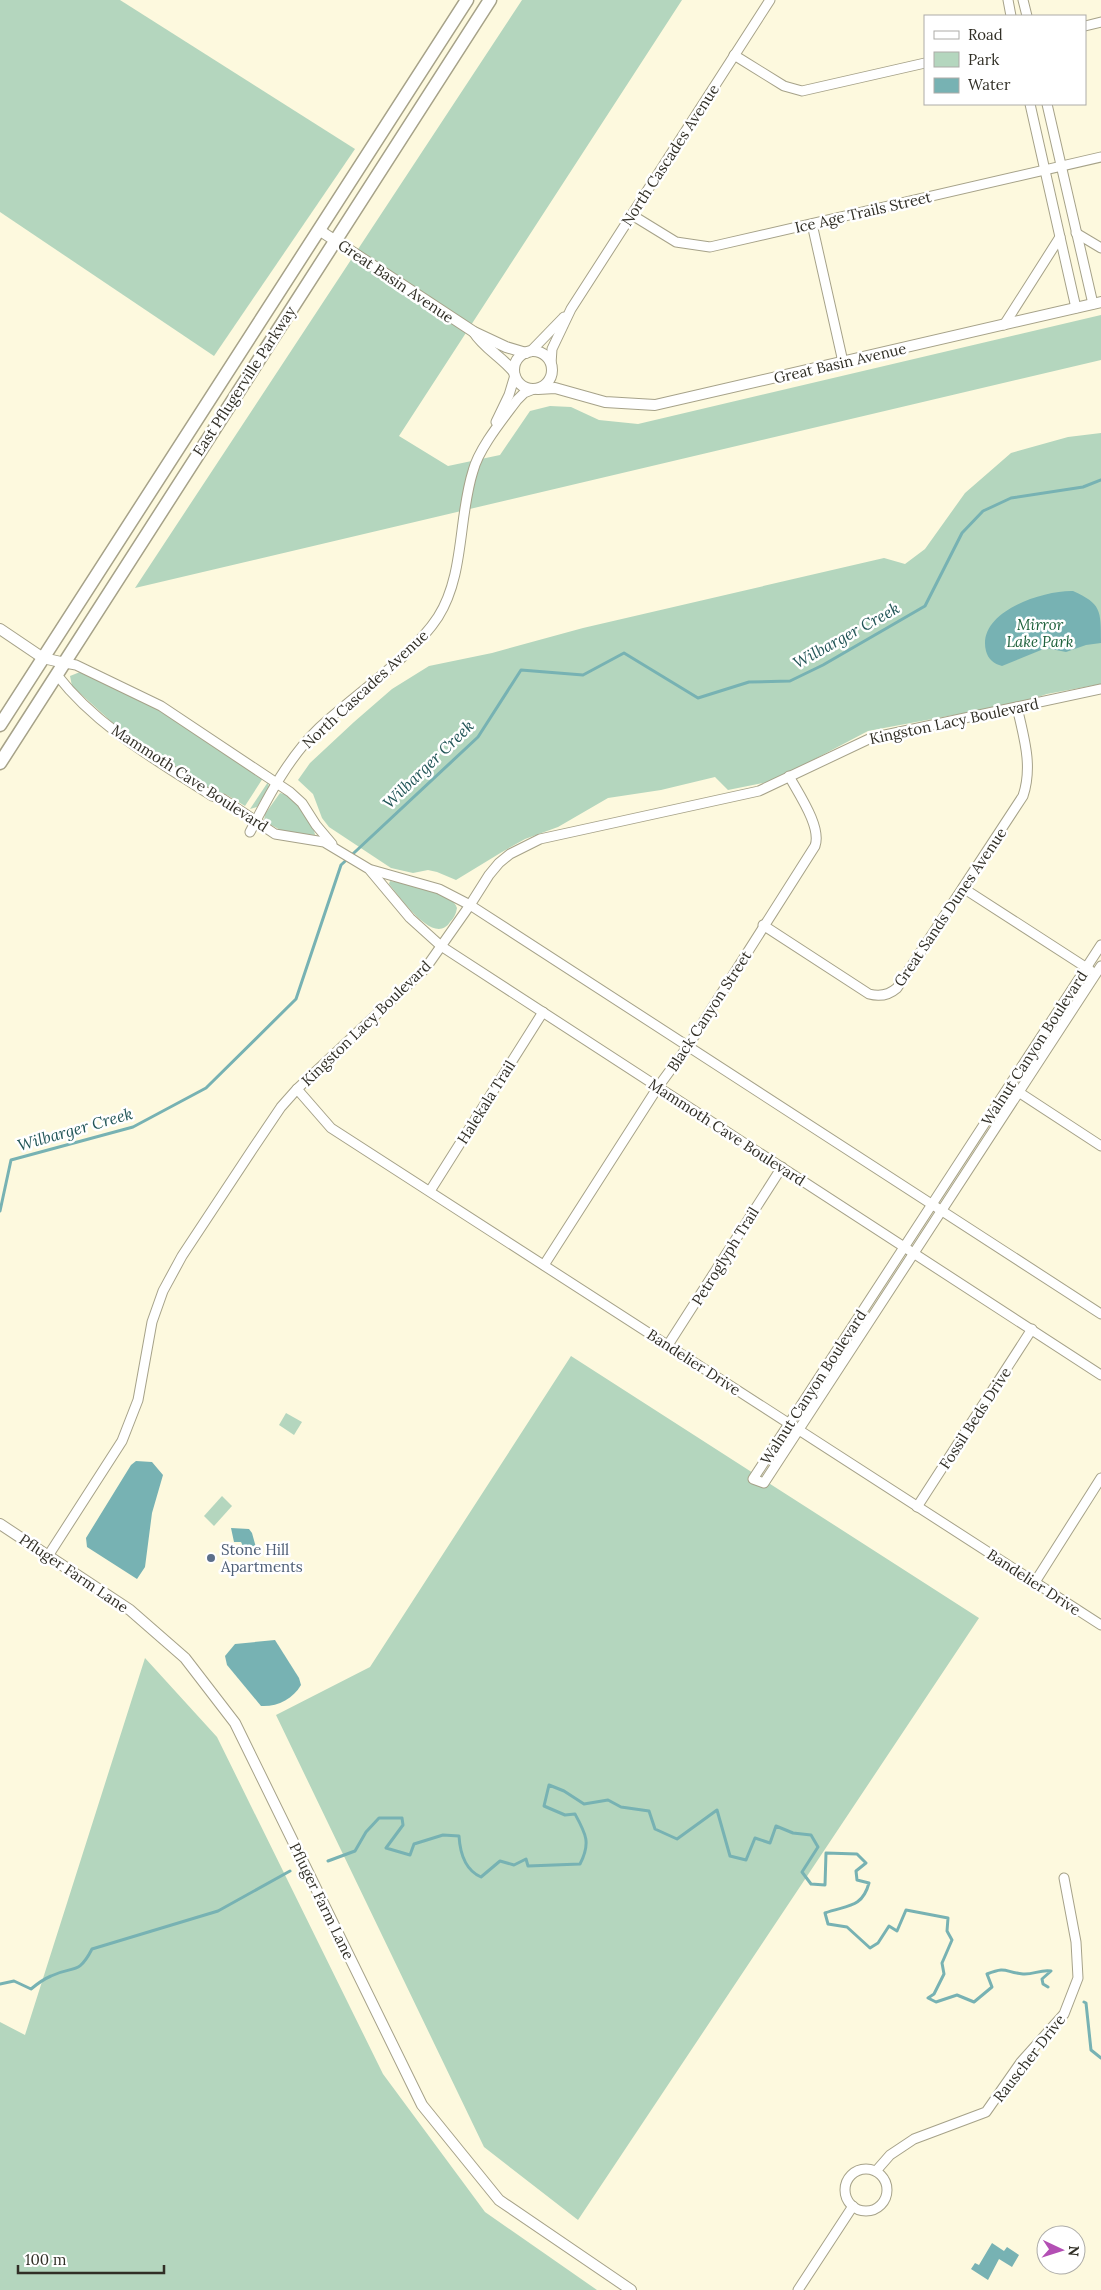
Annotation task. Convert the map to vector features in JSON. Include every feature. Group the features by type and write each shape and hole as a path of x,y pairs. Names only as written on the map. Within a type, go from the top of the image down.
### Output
{"main road":[{"name":"East Pflugerville Parkway","path":"0,725 468,0"},
{"name":"East Pflugerville Parkway","path":"0,763 490,0"}],"street":[{"name":"North Cascades Avenue","path":"551,366 552,349 571,309 770,0"},
{"path":"1008,0 1011,15"},
{"path":"1023,0 1027,15"},
{"path":"1086,26 1101,22"},
{"path":"734,55 784,86 802,91 924,63"},
{"path":"1030,105 1076,308"},
{"path":"1047,105 1076,233 1097,303"},
{"name":"Ice Age Trails Street","path":"632,215 676,242 710,247 1101,157"},
{"path":"812,224 843,362"},
{"name":"Great Basin Avenue","path":"319,230 474,332 506,347 528,352"},
{"path":"1076,233 1101,248"},
{"path":"1004,325 1060,237"},
{"name":"Great Basin Avenue","path":"536,389 554,388 605,402 654,405 1097,303"},
{"name":"North Cascades Avenue","path":"528,352 541,342 571,309"},
{"name":"Great Basin Avenue","path":"474,332 481,342 503,358 514,373"},
{"path":"528,352 541,353 547,357 551,366 551,377 548,383 524,393 517,400 482,452 510,396 517,359 528,352"},
{"name":"Great Basin Avenue","path":"551,366 560,382 578,395"},
{"path":"514,373 524,387 536,389"},
{"name":"North Cascades Avenue","path":"250,832 277,783 309,739 421,638 438,616 446,602 454,575 470,483 476,462 482,452"},
{"path":"0,630 43,658 64,663"},
{"name":"Mammoth Cave Boulevard","path":"43,658 95,714 133,745 212,796 223,799 275,834 314,840 333,846 370,869 439,889 470,905 1101,1314"},
{"name":"Mammoth Cave Boulevard","path":"64,663 76,665 111,680 161,706 277,783 297,797 333,846"},
{"name":"Kingston Lacy Boulevard","path":"48,1556 122,1441 138,1400 152,1322 163,1291 182,1256 281,1107 297,1089 417,978 499,863 510,854 540,839 759,791 870,738 1101,689"},
{"name":"Great Sands Dunes Avenue","path":"763,925 863,990 875,995 891,993 898,988 1023,796 1027,783 1028,760 1018,707"},
{"name":"Black Canyon Street","path":"544,1266 658,1087 688,1046 817,841 814,824 789,776"},
{"name":"Mammoth Cave Boulevard","path":"370,869 410,918 441,946 1101,1375"},
{"path":"963,888 1086,968 1099,973"},
{"name":"Walnut Canyon Boulevard","path":"1099,973 1018,1092 764,1483 753,1479 1101,945"},
{"name":"Halekala Trail","path":"430,1192 544,1012"},
{"path":"1010,1086 1101,1146"},
{"name":"Bandelier Drive","path":"297,1089 331,1128 1101,1626"},
{"name":"Petroglyph Trail","path":"668,1345 782,1167"},
{"name":"Fossil Beds Drive","path":"918,1507 1032,1329"},
{"path":"1035,1582 1101,1478"},
{"name":"Pfluger Farm Lane","path":"0,1524 130,1610 185,1658 235,1723 422,2105 499,2200 631,2290"},
{"name":"Rauscher Drive","path":"876,2171 890,2155 914,2139 986,2112 1021,2062 1064,2014 1078,1978 1076,1942 1064,1878"},
{"path":"862,2169 876,2171 885,2181 886,2195 883,2201 872,2209 859,2210 853,2206 846,2195 845,2188 850,2176 862,2169"},
{"path":"798,2290 853,2206"}],"green space":[{"path":"0,0 120,0 355,149 214,356 0,212"},
{"path":"522,0 682,0 399,436 448,466 500,455 530,411 550,406 571,407 599,420 638,424 1101,315 1101,360 135,588"},
{"name":"Mirror Lake Park","path":"1101,433 1101,684 1047,694 1023,702 868,731 773,781 728,790 715,777 661,790 608,798 558,827 525,839 456,880 428,870 413,873 391,868 329,827 322,818 313,794 298,780 310,763 354,722 392,689 429,666 492,653 583,628 884,558 905,564 925,549 965,493 1011,453 1068,437"},
{"path":"80,672 155,708 263,778 245,806 227,795 211,790 115,725 72,686 70,676"},
{"path":"268,782 269,787 257,807 250,809"},
{"path":"280,793 298,803 311,823 315,835 284,832 264,821 265,814"},
{"path":"390,881 428,889 447,897 454,902 457,908 455,916 443,928 435,928 427,924 401,899 389,884"},
{"path":"571,1356 979,1618 578,2220 484,2147 276,1715 370,1667"},
{"path":"286,1413 302,1422 294,1435 279,1425"},
{"path":"222,1496 232,1506 214,1526 204,1516"},
{"path":"145,1658 217,1737 383,2074 485,2212 597,2290 0,2290 0,2022 25,2035"}],"water":[{"path":"1073,591 1089,600 1097,609 1101,622 1101,643 1086,645 1066,652 1046,648 1002,666 990,659 986,651 986,637 991,625 1001,615 1014,606 1045,594"},
{"path":"136,1461 152,1462 163,1475 152,1513 145,1567 137,1579 87,1547 86,1538 131,1465"},
{"path":"231,1528 249,1529 257,1551 241,1549 243,1546 241,1542 234,1542"},
{"path":"275,1640 299,1678 301,1685 294,1694 284,1701 273,1705 261,1706 227,1665 225,1656 235,1644"},
{"path":"992,2243 1004,2251 1007,2247 1019,2255 1012,2267 999,2259 988,2280 971,2269 975,2263 979,2265"}],"waterway":[{"name":"Wilbarger Creek","path":"0,1211 11,1160 133,1127 206,1088 296,999 341,865 478,737 521,670 583,675 624,653 698,698 749,682 790,681 823,665 925,606 962,533 983,511 1011,498 1083,487 1101,480"},
{"path":"328,1861 355,1851 366,1832 379,1818 402,1818 403,1825 386,1848 410,1855 414,1844 443,1835 459,1836 464,1860 471,1870 481,1877 500,1861 514,1865 526,1859 528,1866 580,1864 586,1844 582,1827 575,1814 565,1815 544,1806 549,1785 564,1791 584,1804 608,1800 621,1807 649,1811 655,1829 677,1839 717,1810 730,1856 746,1860 755,1838 770,1843 776,1826 793,1833 811,1835 818,1847 802,1872 811,1884 825,1885 826,1853 857,1854 866,1863 856,1871 857,1880 869,1883 866,1891 858,1902 825,1913 828,1924 847,1927 870,1948 878,1943 889,1926 897,1931 906,1910 948,1918 947,1931 952,1940 942,1963 944,1974 934,1994 928,1998 936,2002 957,1995 974,2002 992,1987 987,1974 1002,1970 1023,1974 1051,1971 1042,1979 1043,1984 1048,1987"},
{"path":"0,1984 14,1981 31,1989 48,1977 79,1967 92,1949 218,1911 290,1871"},
{"path":"1084,2002 1086,2003 1091,2050 1101,2058"}],"place":[{"name":"Stone Hill Apartments","path":"211,1558"}]}
